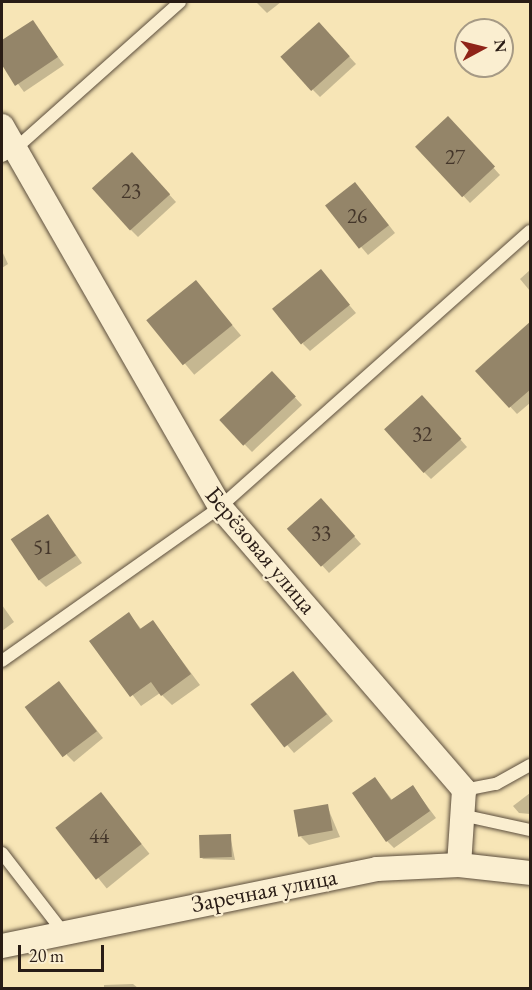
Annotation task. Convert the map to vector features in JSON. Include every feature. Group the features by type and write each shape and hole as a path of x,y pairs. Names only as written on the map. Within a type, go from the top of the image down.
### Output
{"street":[{"name":"Берёзовая улица","path":"2,126 8,153 220,507 464,790"},
{"path":"459,865 466,816 464,790"},
{"name":"Заречная улица","path":"2,946 377,869 459,865 531,873"}],"lane":[{"path":"8,153 180,2"},
{"path":"2,661 220,507 531,231"},
{"path":"464,790 496,784 531,765"},
{"path":"466,816 531,830"},
{"path":"2,853 63,932"}],"building":[{"path":"33,20 58,57 15,86 2,65 2,40"},
{"path":"319,22 350,56 311,91 280,57"},
{"path":"448,116 495,166 462,197 415,147"},
{"path":"132,152 170,194 130,230 92,188"},
{"path":"355,182 389,225 359,249 325,205"},
{"path":"321,269 350,305 301,344 272,309"},
{"path":"196,280 233,325 183,365 146,320"},
{"path":"531,321 531,389 509,408 475,371"},
{"path":"272,371 296,397 243,446 219,420"},
{"path":"422,395 461,439 424,473 384,429"},
{"path":"321,498 355,536 321,567 287,529"},
{"path":"48,514 76,555 39,581 11,539"},
{"path":"129,612 140,629 153,620 191,674 161,696 151,682 130,697 89,641"},
{"path":"293,671 327,714 284,748 250,704"},
{"path":"59,681 97,731 63,757 25,707"},
{"path":"375,777 391,800 413,785 430,811 386,842 352,793"},
{"path":"101,792 142,844 96,880 55,828"},
{"path":"328,804 333,831 298,837 294,810"},
{"path":"231,834 232,857 200,858 199,835"}]}
